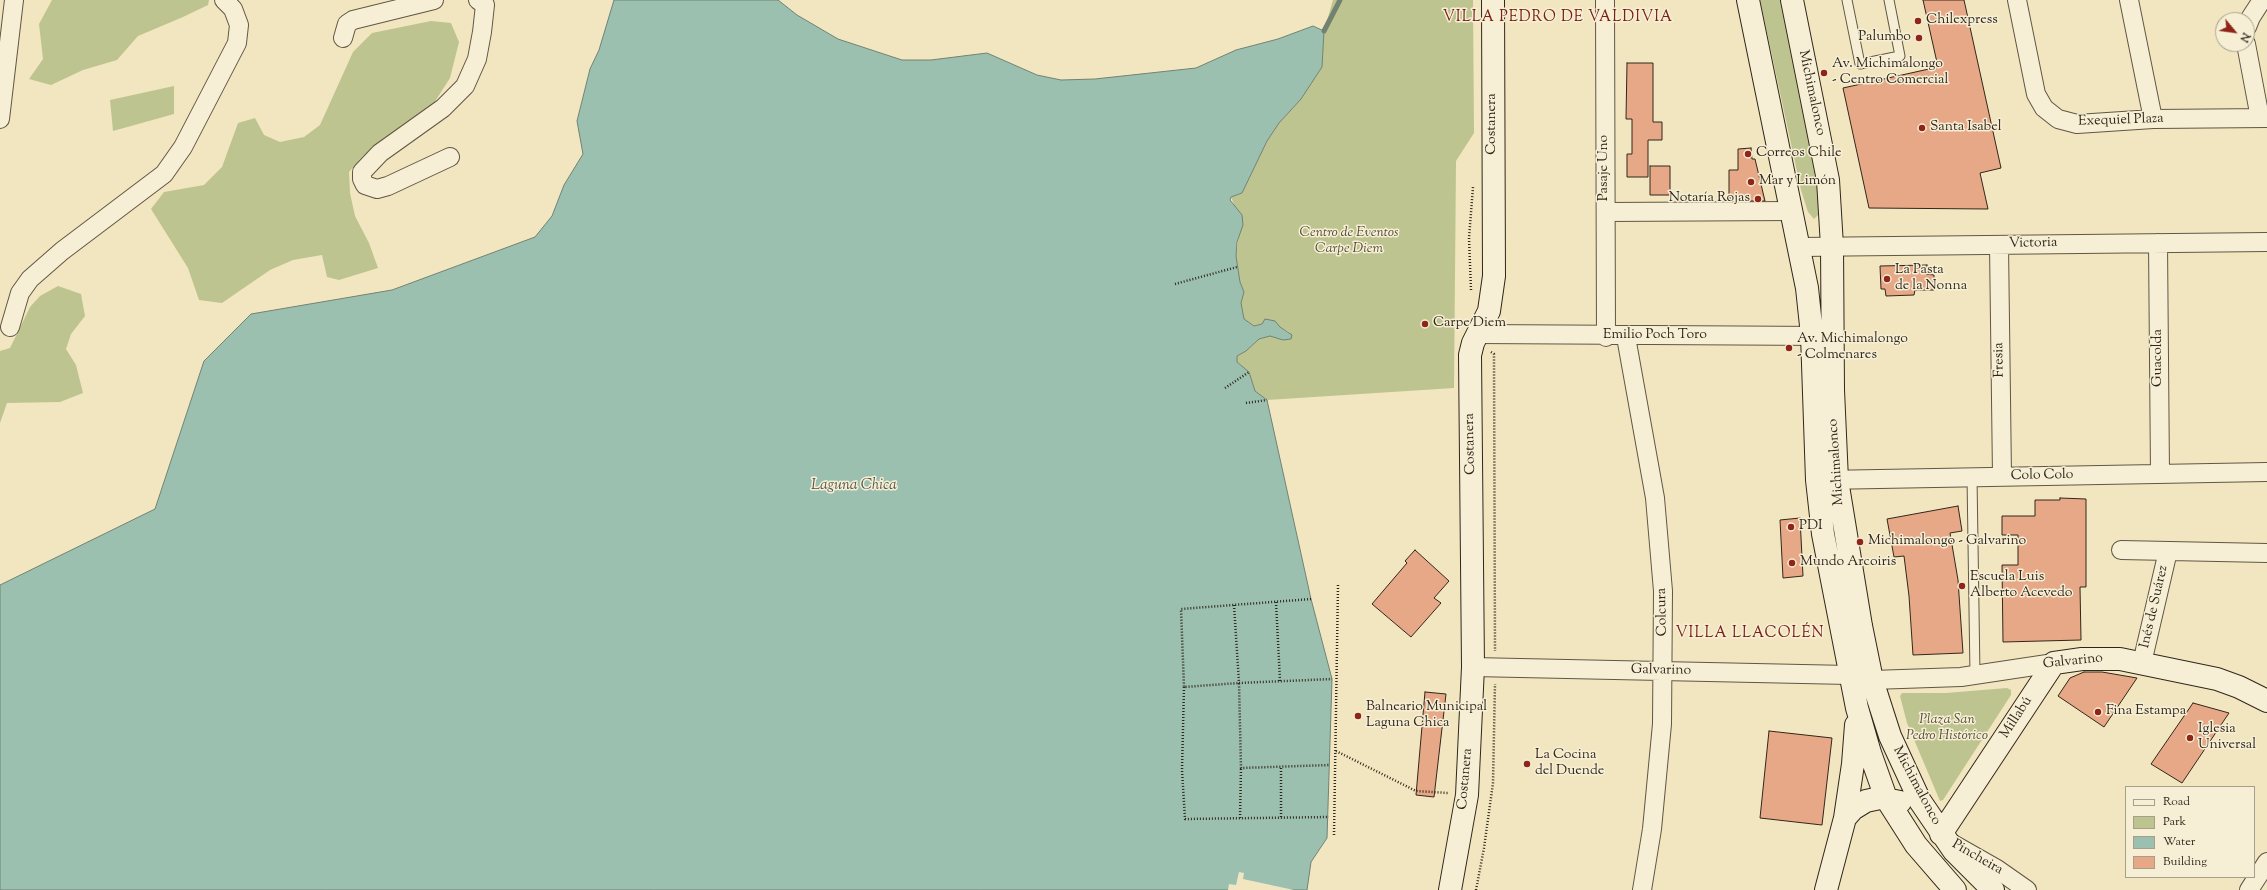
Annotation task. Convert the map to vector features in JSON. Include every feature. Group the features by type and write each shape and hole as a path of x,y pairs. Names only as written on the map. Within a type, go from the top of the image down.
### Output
{"main road":[{"name":"Costanera","path":"1450,890 1466,795 1473,667 1470,355 1477,334 1489,311 1494,276 1493,0"},
{"name":"Michimalonco","path":"1748,0 1800,247 1807,288 1822,336"},
{"name":"Michimalonco","path":"1792,0 1825,159 1830,201 1832,246 1822,336 1827,480 1823,534 1849,675 1870,753 1886,798 1916,845 1955,890"},
{"name":"Michimalonco","path":"1827,480 1872,680 1898,756 1939,831 1968,867 1993,890"},
{"name":"Galvarino","path":"2054,663 2102,658 2142,664 2217,679 2239,687 2267,701"},
{"name":"Millabú","path":"1939,831 2054,663"},
{"path":"1826,890 1845,818 1853,764 1857,708"},
{"path":"1845,818 1853,809 1866,801 1886,798 1910,806 1939,831"}],"street":[{"path":"0,119 14,0"},
{"path":"10,327 20,293 30,279 62,251 164,174 183,147 237,43 239,25 233,9 224,0"},
{"path":"343,38 347,24 353,20 434,0"},
{"path":"450,157 388,186 377,189 365,185 362,179 362,172 380,153 443,108 465,86 477,59 482,32 485,5 478,0"},
{"name":"Pasaje Uno","path":"1605,0 1606,336"},
{"name":"Exequiel Plaza","path":"2017,0 2036,94 2044,108 2058,119 2077,124 2153,119 2263,118"},
{"path":"2129,0 2153,119"},
{"path":"2254,12 2262,0"},
{"path":"2248,52 2263,118"},
{"path":"1606,212 1792,211"},
{"name":"Victoria","path":"1800,247 2267,242"},
{"name":"Guacolda","path":"2158,243 2160,474"},
{"name":"Fresia","path":"1999,245 2002,476"},
{"name":"Emilio Poch Toro","path":"1477,334 1626,337 1822,336"},
{"name":"Colcura","path":"1626,337 1655,498 1663,591 1663,671 1658,777 1642,890"},
{"name":"Colo Colo","path":"1827,480 2267,472"},
{"name":"Inés de Suárez","path":"2121,550 2267,553"},
{"name":"Inés de Suárez","path":"2142,664 2168,551"},
{"name":"Galvarino","path":"1872,680 1975,675 2054,663"},
{"name":"Galvarino","path":"1473,667 1849,675"},
{"name":"Pincheira","path":"1939,831 2027,890"},
{"path":"2255,876 2267,862"}],"lane":[{"path":"1847,0 1860,64 1900,56 1889,0"},
{"path":"1972,477 1975,675"}],"path":[{"path":"1175,284 1237,267"},
{"path":"1225,388 1249,372"},
{"path":"1246,403 1267,400"},
{"path":"1334,835 1338,585"},
{"path":"1311,599 1181,609 1184,687 1182,770 1185,819 1329,817"},
{"path":"1276,602 1280,681"},
{"path":"1234,606 1239,683 1241,768 1240,818"},
{"path":"1184,687 1332,679"},
{"path":"1336,751 1416,790 1466,795"},
{"path":"1241,768 1330,765"},
{"path":"1281,767 1281,817"}],"green space":[{"path":"52,0 209,0 208,5 138,36 117,60 83,70 51,85 29,79 43,59 39,24"},
{"name":"Centro de Eventos Carpe Diem","path":"1333,0 1473,0 1474,133 1456,161 1454,388 1267,400 1255,391 1249,372 1237,362 1237,356 1246,351 1259,339 1270,336 1283,340 1291,339 1289,332 1280,327 1262,324 1254,326 1244,319 1241,303 1244,292 1240,282 1236,256 1239,235 1235,207 1231,197 1242,193 1267,141 1279,123 1301,99 1322,67 1324,31"},
{"path":"1760,0 1785,0 1819,172 1820,213 1814,219 1808,212 1801,190"},
{"path":"431,21 451,23 459,42 450,78 434,103 362,157 349,172 350,193 355,216 369,243 378,268 339,280 327,277 322,255 293,260 270,270 222,303 199,300 188,268 151,209 164,192 204,185 222,167 238,123 255,118 264,135 280,142 304,137 320,125 353,52 372,33"},
{"path":"174,86 174,114 113,131 110,100"},
{"path":"58,286 81,294 85,316 71,334 66,349 76,365 83,393 60,402 7,403 0,423 0,351 10,348 30,307 40,296"},
{"name":"Plaza San Pedro Histórico","path":"2007,688 2011,690 2011,695 1943,800 1940,801 1907,723 1900,696 1902,693 1946,693"}],"water":[{"name":"Laguna Chica","path":"614,0 778,0 797,15 838,39 902,60 931,60 987,53 1037,75 1061,80 1095,79 1196,68 1236,50 1278,39 1313,26 1324,31 1322,67 1301,99 1279,123 1267,141 1242,193 1231,197 1230,200 1242,215 1243,225 1237,242 1236,256 1240,282 1244,292 1241,303 1244,319 1254,326 1262,324 1265,319 1275,321 1280,327 1292,335 1291,339 1283,340 1270,336 1259,339 1246,351 1237,356 1237,362 1249,372 1255,391 1267,400 1311,599 1332,679 1327,838 1311,862 1307,890 0,890 0,585 155,509 204,361 251,314 392,290 535,237 552,216 564,185 583,154 577,121 590,69 599,50"}],"pier":[{"path":"1239,872 1244,873 1243,879 1294,890 1228,890 1229,884 1236,885"}],"building":[{"name":"Santa Isabel","path":"1923,0 1964,0 2001,168 1980,173 1988,209 1869,208 1843,88 1938,67"},
{"path":"1627,63 1653,63 1653,122 1662,122 1662,140 1648,140 1648,177 1627,177 1627,154 1632,154 1632,119 1626,119"},
{"path":"1751,148 1752,159 1755,159 1765,201 1739,201 1739,198 1729,198 1729,170 1738,170 1738,149"},
{"path":"1650,166 1670,166 1670,195 1650,195"},
{"path":"1927,265 1926,274 1934,275 1934,290 1915,290 1914,295 1886,296 1885,289 1881,289 1880,266"},
{"path":"2060,498 2086,499 2086,587 2080,587 2081,640 2003,642 2002,565 2018,565 2018,535 2002,535 2002,516 2035,516 2035,500 2060,500"},
{"path":"1958,506 1962,531 1950,533 1958,580 1963,653 1913,655 1909,596 1904,556 1894,557 1887,519"},
{"path":"1800,518 1803,576 1783,578 1780,520"},
{"path":"1415,550 1449,581 1434,598 1441,603 1411,637 1372,604 1407,563 1405,561"},
{"name":"Fina Estampa","path":"2084,672 2102,672 2137,678 2104,727 2058,696 2070,678"},
{"path":"1425,692 1446,694 1434,797 1416,795"},
{"name":"Iglesia Universal","path":"2193,703 2229,713 2182,783 2151,764"},
{"path":"1769,731 1832,738 1822,825 1760,818"}],"waterway":[{"path":"1324,31 1340,0"}],"place":[{"name":"Chilexpress","path":"1918,21"},
{"name":"Palumbo","path":"1919,38"},
{"name":"Av. Michimalongo - Centro Comercial","path":"1824,73"},
{"name":"Santa Isabel","path":"1922,128"},
{"name":"Correos Chile","path":"1748,154"},
{"name":"Mar y Limón","path":"1751,182"},
{"name":"Notaría Rojas","path":"1758,199"},
{"name":"La Pasta de la Nonna","path":"1887,279"},
{"name":"Carpe Diem","path":"1425,324"},
{"name":"Av. Michimalongo - Colmenares","path":"1789,348"},
{"name":"PDI","path":"1791,527"},
{"name":"Michimalongo - Galvarino","path":"1860,542"},
{"name":"Mundo Arcoiris","path":"1792,563"},
{"name":"Escuela Luis Alberto Acevedo","path":"1962,586"},
{"name":"Fina Estampa","path":"2098,712"},
{"name":"Balneario Municipal Laguna Chica","path":"1358,716"},
{"name":"Iglesia Universal","path":"2190,738"},
{"name":"La Cocina del Duende","path":"1527,764"}],"district":[{"name":"VILLA PEDRO DE VALDIVIA","path":"1558,18"},
{"name":"VILLA LLACOLÉN","path":"1750,634"}]}
